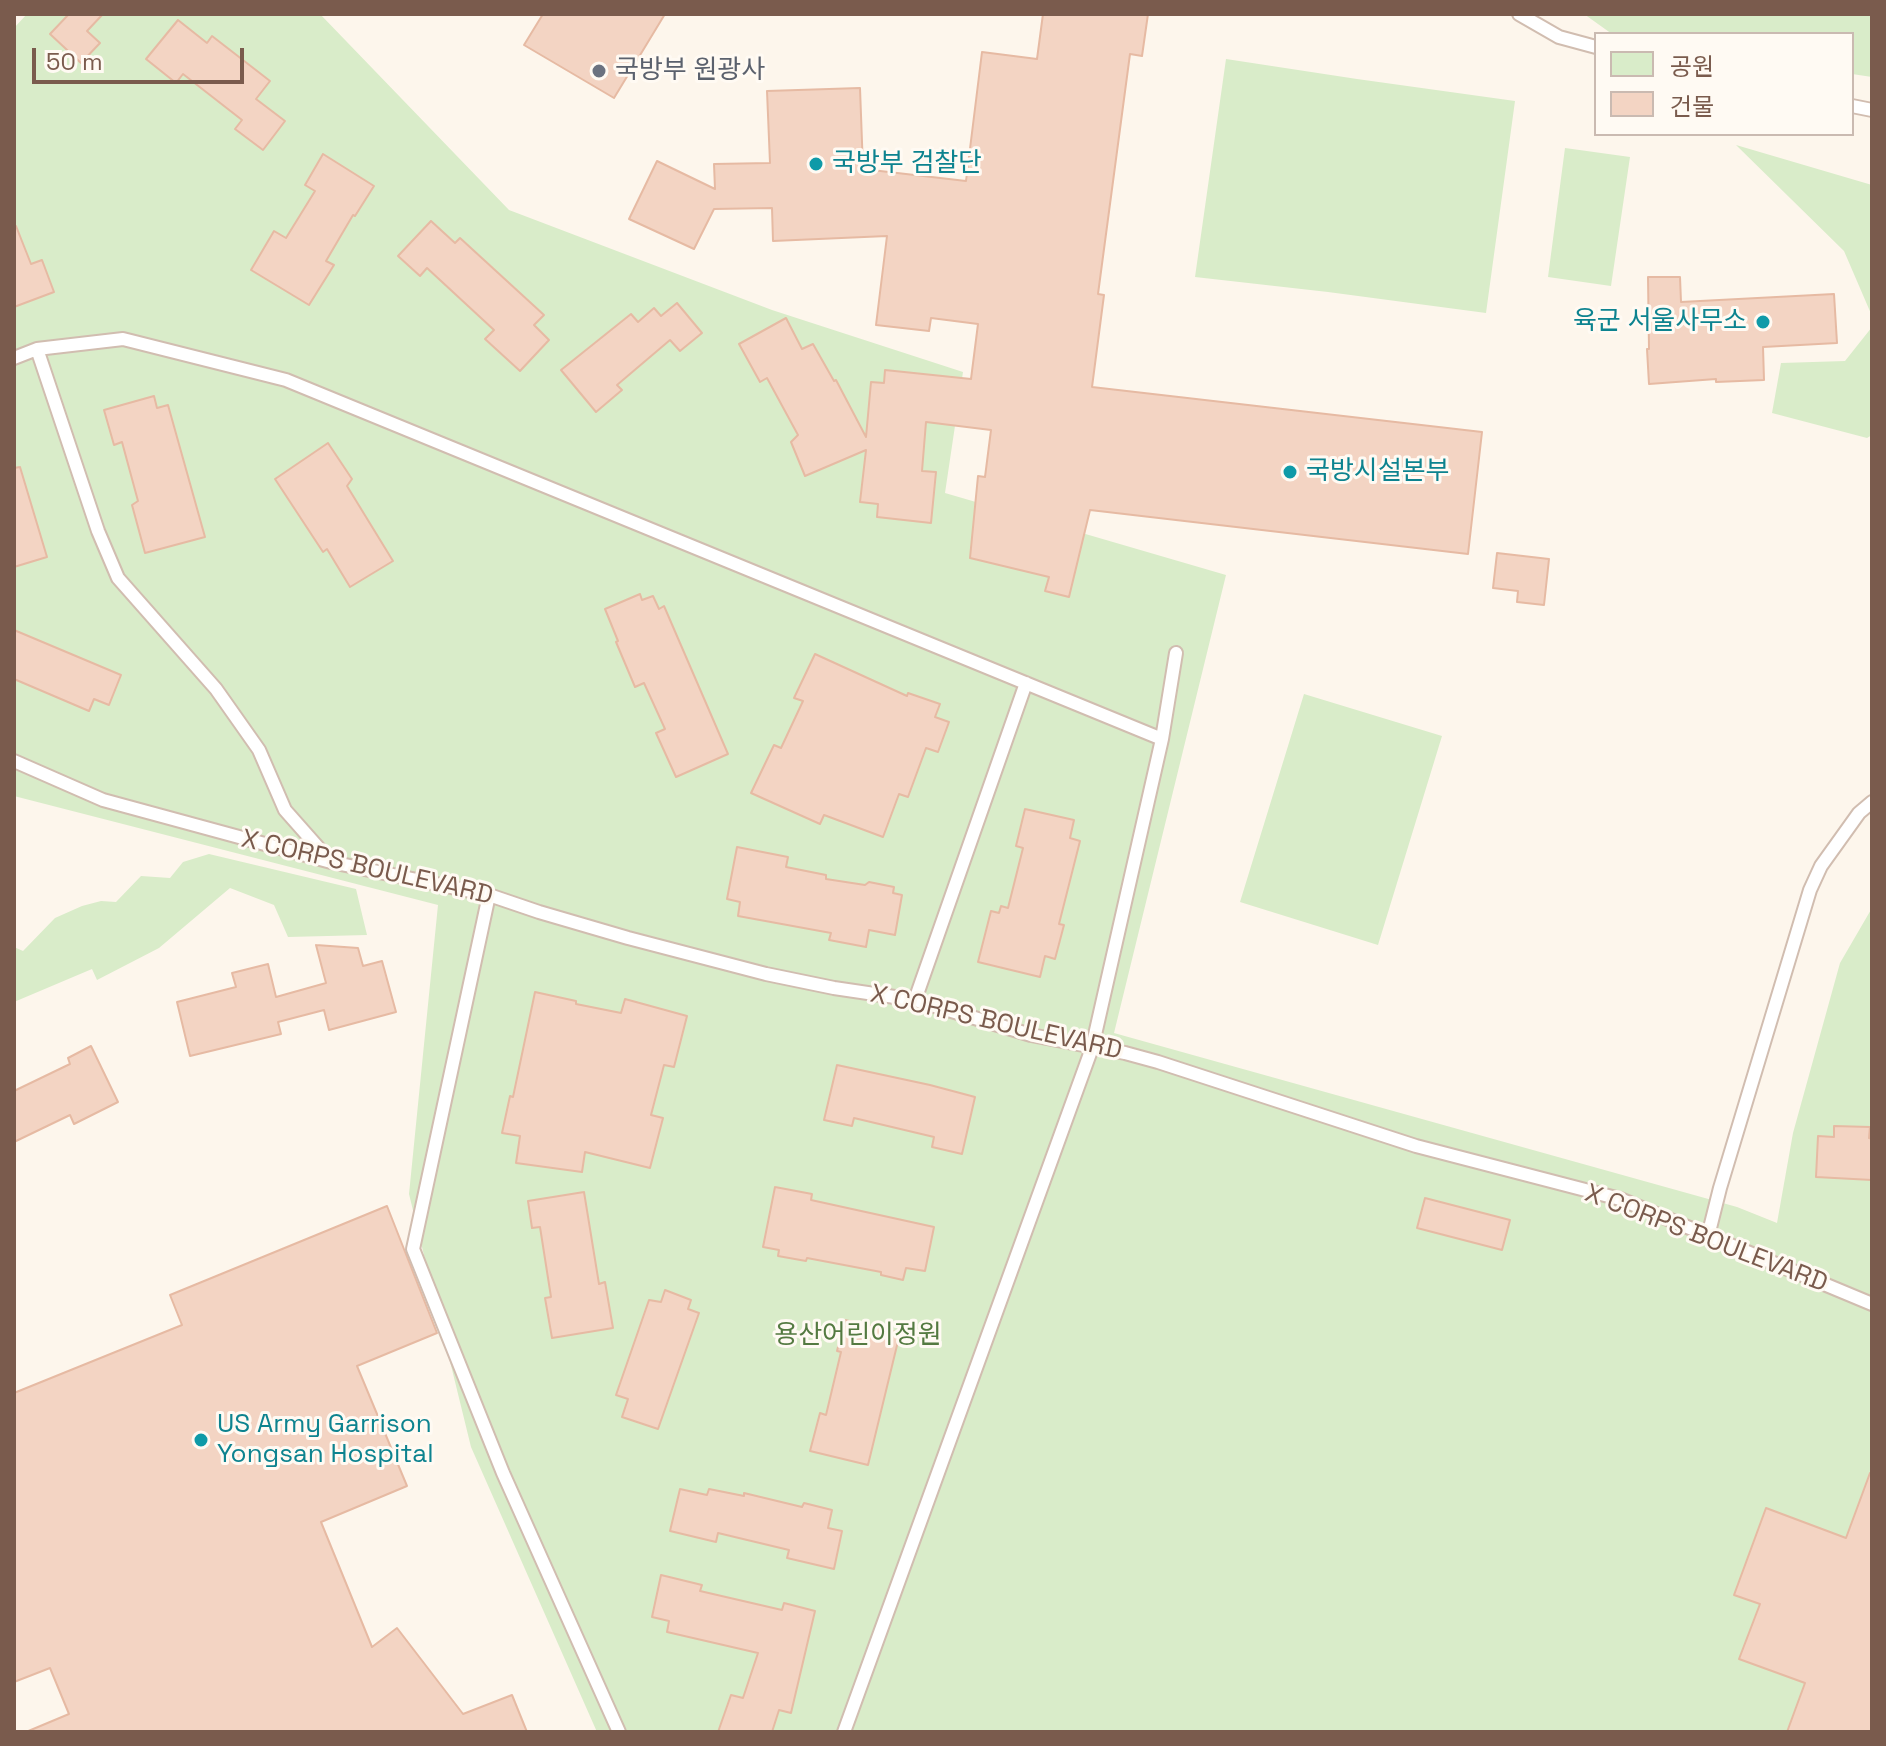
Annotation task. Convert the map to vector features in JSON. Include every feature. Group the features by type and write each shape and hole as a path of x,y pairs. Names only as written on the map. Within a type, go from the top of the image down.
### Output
{"lane":[{"path":"1519,14 1559,37 1594,46"},
{"path":"14,358 37,349 123,339 286,380 1162,739"},
{"path":"37,349 98,531 118,578 216,689 259,750 285,810 331,862"},
{"path":"844,1732 1092,1048 1162,739 1176,653"},
{"path":"915,1000 1026,683"},
{"name":"X CORPS BOULEVARD","path":"14,761 103,800 331,862 489,895 628,938 766,974 915,1000 1031,1035 1158,1062 1416,1146 1620,1199 1872,1304"},
{"path":"1708,1236 1810,890 1821,866 1859,813 1872,802"},
{"path":"489,895 413,1249 503,1473 619,1732"}],"green space":[{"name":"용산어린이정원","path":"27,14 320,14 509,210 772,310 963,372 945,493 1226,575 1114,1033 1737,1207 1777,1223 1793,1133 1840,963 1872,908 1872,1732 597,1732 471,1447 409,1194 438,905 14,796 14,28"},
{"path":"1584,14 1872,14 1872,77 1854,74 1854,32 1609,32"},
{"path":"1226,59 1515,101 1486,313 1195,277"},
{"path":"1736,145 1872,185 1872,316 1844,251"},
{"path":"1565,148 1630,157 1611,286 1548,277"},
{"path":"1872,327 1872,435 1867,438 1772,413 1781,363 1845,361"},
{"path":"1304,694 1442,736 1378,945 1240,902"},
{"path":"209,854 356,889 367,935 288,937 274,905 230,888 159,948 97,980 92,969 14,1002 14,947 23,951 55,918 82,906 101,901 116,902 141,876 170,878 183,862"}],"building":[{"path":"69,14 103,14 87,31 100,43 81,63 50,34"},
{"name":"국방부 원광사","path":"543,14 665,14 614,98 524,45"},
{"path":"1043,14 1148,14 1142,56 1130,54 1098,294 1104,295 1092,387 1482,432 1468,554 1090,510 1069,597 1045,591 1049,577 970,558 978,476 985,477 991,430 926,422 922,471 936,472 931,523 877,517 878,504 860,502 866,450 805,476 791,442 798,435 767,378 760,382 739,344 786,318 802,349 813,344 866,437 871,382 884,383 885,370 971,379 978,324 931,318 929,331 876,325 887,236 773,241 772,208 714,209 694,249 629,219 657,161 715,189 714,164 770,163 767,91 860,88 863,169 966,181 982,52 1037,59"},
{"path":"178,20 207,43 212,36 270,81 256,99 285,121 263,150 235,129 242,120 183,74 176,83 146,59"},
{"path":"323,154 374,186 326,261 334,265 309,305 251,270 274,231 286,238 315,191 305,185"},
{"path":"431,221 455,243 460,238 544,315 534,325 549,340 520,371 485,339 494,330 427,268 420,276 398,256"},
{"path":"14,226 31,264 42,260 54,292 14,307"},
{"name":"육군 서울사무소","path":"1648,277 1680,277 1681,302 1834,294 1837,343 1763,347 1764,380 1716,382 1716,379 1649,384"},
{"path":"677,303 702,333 680,351 670,340 617,385 622,390 596,412 561,370 631,314 638,322 654,308 661,316"},
{"path":"154,396 157,408 168,405 205,537 145,553 132,505 138,501 122,442 114,445 104,410"},
{"path":"328,443 352,479 347,486 393,561 350,587 327,549 323,552 275,479"},
{"path":"20,467 47,557 14,567 14,468"},
{"path":"1497,553 1549,559 1544,605 1517,602 1518,591 1493,588"},
{"path":"640,594 642,600 653,596 659,609 664,606 728,754 676,777 656,733 665,729 644,683 635,687 605,609"},
{"path":"14,630 121,675 109,705 94,699 89,711 14,679"},
{"path":"815,654 907,696 908,693 940,704 935,717 949,722 938,752 926,748 908,797 899,794 883,837 824,815 820,824 751,793 774,745 781,748 803,701 794,698"},
{"path":"1025,809 1074,820 1070,838 1080,841 1059,924 1064,925 1055,959 1045,956 1040,977 978,962 991,911 999,913 1001,906 1008,908 1023,848 1016,846"},
{"path":"737,847 788,857 786,867 826,875 826,879 894,887 893,893 902,895 895,935 869,930 866,947 829,940 831,933 738,916 740,902 727,899"},
{"path":"316,945 358,948 363,966 382,961 396,1012 329,1030 324,1010 278,1022 281,1034 190,1056 177,1002 236,987 232,973 268,964 276,997 326,983"},
{"path":"535,992 621,1013 625,999 687,1016 674,1067 664,1065 651,1115 663,1118 650,1168 585,1152 582,1172 516,1163 520,1136 502,1133 510,1096 513,1097"},
{"path":"91,1046 118,1102 74,1124 70,1115 14,1142 14,1091 70,1064 68,1058"},
{"path":"837,1065 975,1097 962,1154 932,1147 934,1137 854,1118 852,1126 824,1120"},
{"path":"1834,1126 1870,1127 1872,1180 1816,1177 1818,1136 1834,1137"},
{"path":"775,1187 812,1194 811,1200 934,1227 925,1271 906,1268 903,1280 881,1275 881,1272 807,1258 806,1261 778,1256 779,1250 763,1247"},
{"path":"584,1192 599,1284 605,1282 613,1328 552,1338 545,1298 551,1297 540,1227 532,1228 528,1201"},
{"path":"1425,1198 1510,1220 1502,1250 1417,1228"},
{"name":"US Army Garrison Yongsan Hospital","path":"387,1206 437,1333 357,1366 407,1486 321,1522 372,1647 397,1628 463,1714 512,1695 527,1732 26,1732 69,1714 50,1668 14,1682 14,1393 182,1325 170,1295"},
{"path":"665,1290 691,1300 688,1309 699,1313 658,1429 622,1417 628,1399 616,1395 649,1300 661,1302"},
{"path":"845,1320 900,1333 868,1465 810,1451 820,1413 826,1415"},
{"path":"1870,1473 1872,1732 1787,1732 1805,1683 1739,1659 1760,1604 1734,1595 1766,1508 1846,1538"},
{"path":"680,1489 707,1495 709,1489 744,1496 744,1493 802,1507 804,1503 832,1510 828,1528 842,1531 834,1569 787,1558 789,1550 718,1533 716,1542 670,1531"},
{"path":"661,1575 702,1585 700,1591 782,1610 784,1603 815,1611 791,1713 779,1710 772,1732 718,1732 731,1695 743,1698 758,1653 667,1632 669,1621 652,1617"}],"place":[{"name":"국방부 원광사","path":"599,71"},
{"name":"국방부 검찰단","path":"816,164"},
{"name":"육군 서울사무소","path":"1763,322"},
{"name":"국방시설본부","path":"1290,472"},
{"name":"US Army Garrison Yongsan Hospital","path":"201,1440"}]}
